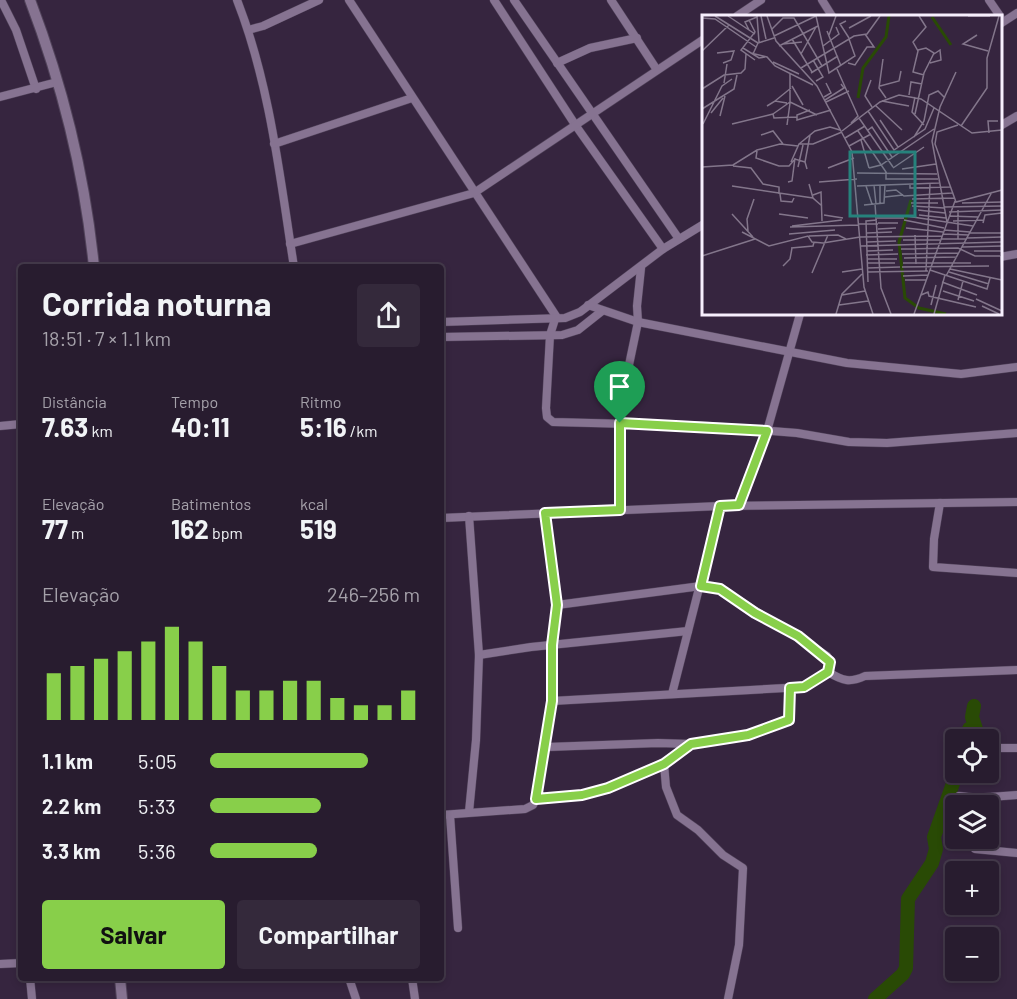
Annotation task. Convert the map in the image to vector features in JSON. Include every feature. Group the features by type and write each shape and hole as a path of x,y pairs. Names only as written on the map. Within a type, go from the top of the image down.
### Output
{"main road":[{"path":"30,0 57,82 73,146 93,264"},
{"path":"120,981 122,999"}],"street":[{"path":"1,0 36,89"},
{"path":"237,0 248,30 274,144 294,264"},
{"path":"248,30 263,26 319,0"},
{"path":"349,0 556,316"},
{"path":"494,0 576,126 663,249"},
{"path":"502,12 514,0 679,238"},
{"path":"611,0 657,70"},
{"path":"738,15 761,0"},
{"path":"822,0 831,15"},
{"path":"988,0 998,15"},
{"path":"1002,20 1017,13"},
{"path":"0,23 11,21"},
{"path":"557,63 590,48 637,38"},
{"path":"291,243 474,193 657,70 702,43"},
{"path":"0,97 57,82"},
{"path":"274,144 412,98"},
{"path":"1002,125 1017,116"},
{"path":"444,322 556,316 565,318 580,312 641,268 663,249 702,225"},
{"path":"1002,257 1017,254"},
{"path":"620,510 620,423 631,349 638,322 641,268"},
{"path":"588,305 638,322 847,363 961,374 1017,368"},
{"path":"444,337 562,335 578,330 602,310"},
{"path":"739,505 767,431 800,315"},
{"path":"556,316 550,335 547,417 554,422 767,431 849,442 887,443 1017,433"},
{"path":"0,426 18,424"},
{"path":"444,518 739,505 1017,502"},
{"path":"940,503 934,538 933,567 1017,573"},
{"path":"672,694 720,506"},
{"path":"458,928 445,815 525,809 533,805 536,799 552,701 552,645 557,605 545,513"},
{"path":"469,812 476,740 479,655 470,516"},
{"path":"552,701 804,687 828,672 830,662 827,656 798,636 755,613 720,589 701,586 557,605"},
{"path":"479,655 552,645 688,632"},
{"path":"828,672 851,682 866,676 1017,670"},
{"path":"546,747 691,744 748,735 789,720 790,688"},
{"path":"536,799 582,795 638,777 664,764 691,744"},
{"path":"999,748 1017,748"},
{"path":"664,764 666,787 677,815 698,830 723,855 743,868 739,945 728,999"},
{"path":"999,796 1017,795"},
{"path":"975,849 1017,853"},
{"path":"0,964 18,963"},
{"path":"30,981 32,999"},
{"path":"350,981 356,999"},
{"path":"412,981 415,999"}],"waterway":[{"path":"974,706 972,717 976,729"},
{"path":"875,999 903,974 906,968 908,899 932,863 936,849 934,837 953,783"}],"route":[{"path":"620,423 767,431 747,489 739,505 720,506 701,586 720,589 755,613 798,636 827,656 830,662 828,672 804,687 790,688 789,720 748,735 723,741 691,744 664,764 608,788 582,795 536,799 552,701 552,645 557,605 554,567 547,542 545,513 620,510 620,423"}]}
